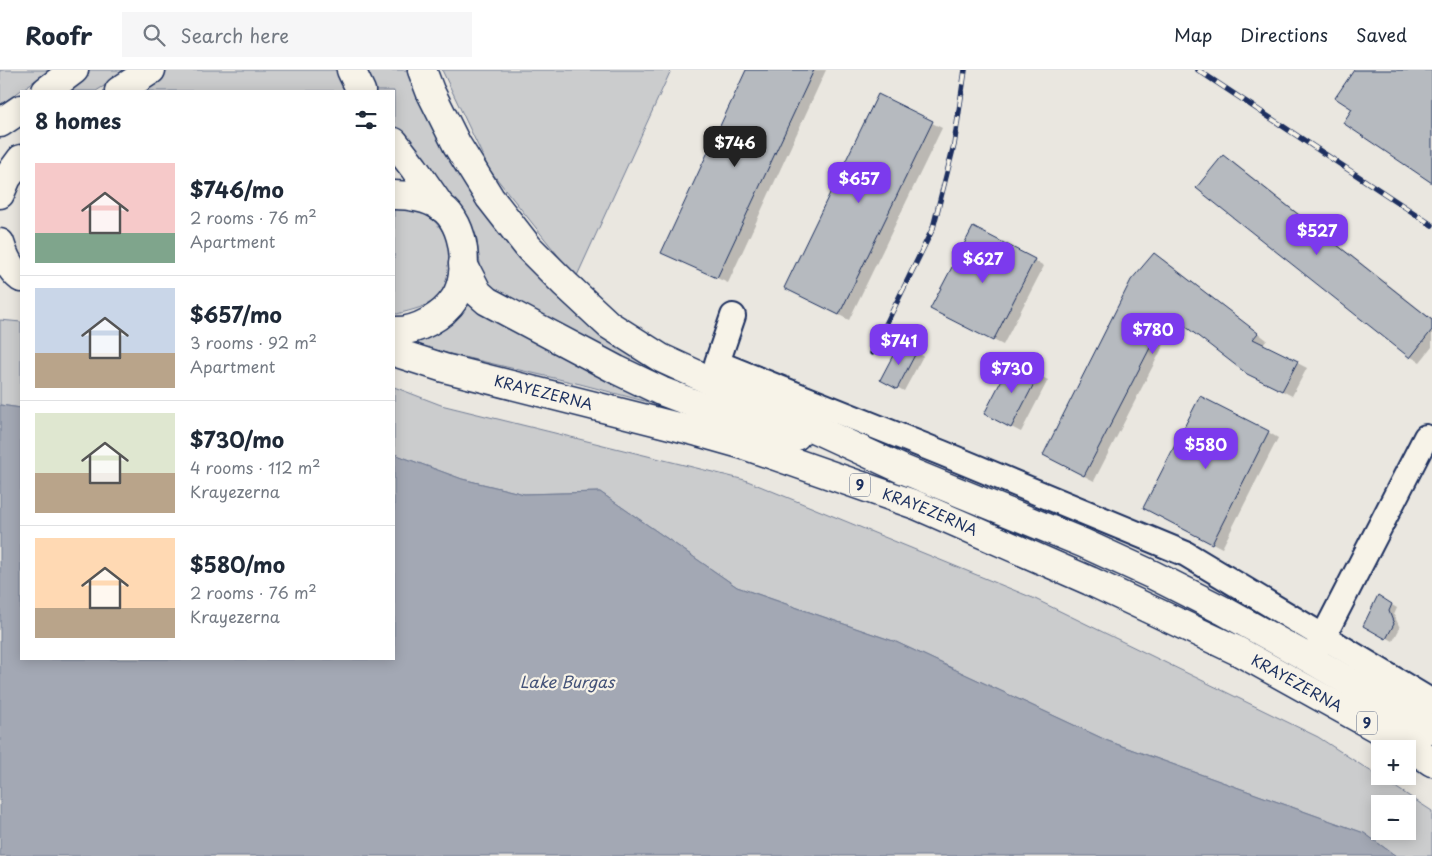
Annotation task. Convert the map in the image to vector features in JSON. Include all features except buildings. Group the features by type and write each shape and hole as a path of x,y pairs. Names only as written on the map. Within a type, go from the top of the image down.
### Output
{"highway":[{"path":"47,90 74,70"},
{"path":"120,90 150,70"},
{"path":"351,70 361,90"},
{"name":"9","path":"422,70 430,91 457,145 490,198 529,248 564,284 609,325 661,358 902,469 1074,540 1153,575 1224,611 1318,648"},
{"path":"0,123 20,110"},
{"path":"395,143 458,228 463,244 460,287 455,298 445,310 420,327 395,331"},
{"path":"0,194 7,178 20,159"},
{"path":"395,195 421,198 441,207"},
{"path":"0,243 13,276"},
{"path":"463,264 478,294 487,301 617,370 661,391 714,411 902,469"},
{"name":"KRAYEZERNA","path":"395,352 444,368 744,445 916,505 1090,581 1236,650 1409,746 1432,762"},
{"name":"KRAYEZERNA","path":"1318,648 1432,730"}],"street":[{"path":"0,168 20,158"},
{"path":"733,316 717,363 942,453 1186,554 1318,648 1432,702"},
{"path":"1318,648 1426,437"}],"shaded area":[{"path":"0,70 50,70 20,90 0,105"},
{"path":"84,70 130,70 98,90 57,90"},
{"path":"169,70 338,70 349,90 139,90"},
{"path":"359,70 411,70 451,153 657,366 658,374 651,376 490,290 482,277 476,235 455,200 403,140 395,128 395,90 369,90"},
{"path":"442,70 671,70 576,278 489,169"},
{"path":"395,205 411,208 425,214 437,224 445,236 450,250 451,265 447,280 435,299 420,308 395,313"},
{"path":"469,296 701,416 580,384 429,349 409,339"},
{"path":"0,320 20,322 20,408 0,405"},
{"path":"395,387 441,405 745,480 1033,598 1318,737 1371,771 1371,785 1392,785 1407,795 1371,795 1371,838 1364,833 1108,741 896,642 737,587 600,492 524,494 462,479 395,454"},
{"path":"1416,801 1432,811 1432,856 1396,856 1374,840 1416,840"}],"water":[{"name":"Lake Burgas","path":"0,405 20,408 20,660 395,660 395,454 462,479 524,494 600,492 737,587 896,642 1108,741 1364,833 1371,840 1396,856 0,856"}],"railway":[{"path":"872,353 933,228 954,145 965,70"},
{"path":"1198,70 1432,225"}]}
